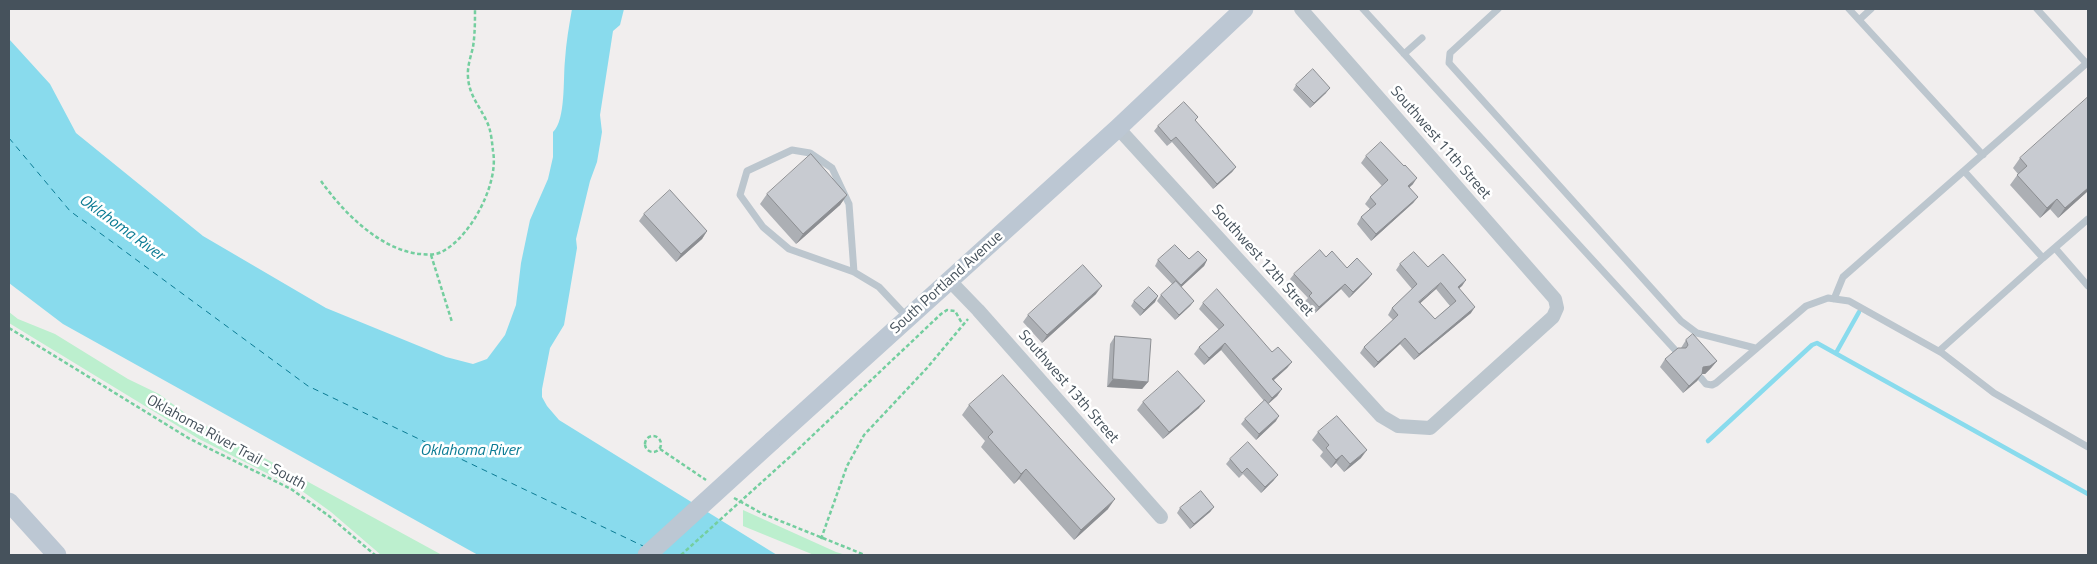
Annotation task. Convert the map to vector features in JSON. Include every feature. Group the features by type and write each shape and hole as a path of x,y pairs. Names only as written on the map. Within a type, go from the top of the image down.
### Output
{"main road":[{"name":"South Portland Avenue","path":"647,555 1118,128 1244,9"},
{"path":"10,506 57,555"}],"street":[{"name":"Southwest 11th Street","path":"1301,9 1555,299 1557,308 1553,317 1430,428 1398,426 1381,416"},
{"name":"Southwest 12th Street","path":"1118,128 1381,416"},
{"name":"Southwest 13th Street","path":"949,280 978,310 1161,517"}],"lane":[{"path":"1363,9 1677,352"},
{"path":"1498,9 1450,53 1449,63 1681,321 1697,332 1755,348"},
{"path":"1849,9 1982,155"},
{"path":"1859,20 1872,9"},
{"path":"1834,299 1844,278 2088,63 2037,9"},
{"path":"1404,54 1422,38"},
{"path":"854,272 849,204 832,168 810,153 792,150 747,171 740,195 763,227 789,249 854,272 879,287 908,318"},
{"path":"1964,171 2043,258"},
{"path":"1939,351 2088,219"},
{"path":"2055,248 2088,286"},
{"path":"1701,378 1706,384 1712,385 1716,383 1806,306 1828,298 1849,301 1939,351 1994,393 2088,447"}],"path":[{"path":"321,181 338,205 356,222 398,249 431,255 444,251 458,241 473,222 486,199 494,154 488,123 470,94 467,74 473,45 475,9"},
{"path":"431,255 452,322"},
{"path":"681,555 793,454 941,314 947,310 954,311 964,325"},
{"path":"821,539 846,466 864,435 978,310"},
{"name":"Oklahoma River Trail - South","path":"9,328 197,443 291,490 329,516 375,555"},
{"path":"652,436 657,437 661,442 660,449 655,452 648,450 646,440 652,436"},
{"path":"660,449 707,480"},
{"path":"729,495 763,514 821,539 865,555"}],"green space":[{"path":"9,312 18,319 55,334 128,379 159,394 193,419 442,555 381,555 331,512 302,491 199,439 9,323"},
{"path":"743,510 846,555 814,555 743,526"}],"water":[{"name":"Oklahoma River","path":"572,9 624,9 620,25 613,31 600,115 602,132 597,162 590,181 576,239 577,248 564,325 550,348 542,397 559,420 777,555 478,555 63,324 9,283 9,39 50,84 76,133 203,236 326,308 446,357 473,364 487,359 505,335 516,305 521,263 530,220 548,179 553,157 553,132 557,126 562,109 566,47"}],"building":[{"path":"1313,69 1330,88 1314,103 1296,85"},
{"path":"2088,97 2088,188 2065,208 2057,199 2047,208 2017,175 2027,166 2020,158"},
{"path":"1184,102 1198,117 1195,120 1236,167 1217,184 1176,137 1171,141 1158,126"},
{"path":"1381,142 1417,178 1408,186 1418,197 1376,234 1361,217 1376,204 1370,197 1388,180 1366,156"},
{"path":"811,154 847,195 803,234 767,194"},
{"path":"670,190 707,231 681,254 644,214"},
{"path":"1175,245 1189,259 1198,251 1207,260 1181,285 1158,260"},
{"path":"1320,250 1326,257 1332,251 1347,268 1357,258 1372,274 1353,292 1345,284 1319,307 1309,296 1312,293 1294,274"},
{"path":"1414,252 1428,267 1443,254 1466,280 1458,287 1475,307 1419,354 1405,338 1378,362 1364,347 1398,315 1392,308 1417,284 1400,264","holes":["1441,283 1456,301 1435,319 1419,302"]},
{"path":"1083,265 1102,286 1047,335 1028,315"},
{"path":"1176,281 1194,301 1179,315 1161,295"},
{"path":"1149,287 1158,296 1144,310 1134,301"},
{"path":"1217,289 1272,352 1278,347 1292,362 1272,379 1282,389 1272,398 1225,343 1209,358 1199,347 1224,325 1203,303"},
{"path":"1693,334 1717,361 1710,366 1703,367 1702,374 1689,386 1665,359 1678,348 1686,348 1688,345 1686,340"},
{"path":"1115,336 1151,339 1148,382 1113,379"},
{"path":"1178,371 1205,401 1169,432 1143,402"},
{"path":"1003,375 1115,499 1081,530 1026,469 1021,474 988,437 993,432 969,405"},
{"path":"1265,400 1279,416 1259,434 1245,419"},
{"path":"1337,416 1367,450 1350,464 1342,455 1336,460 1326,448 1329,445 1318,432"},
{"path":"1248,442 1278,475 1265,487 1247,468 1242,473 1230,459"},
{"path":"1201,491 1214,507 1194,524 1180,508"}],"waterway":[{"path":"1836,353 1859,312"},
{"path":"1708,441 1812,345 1817,343 2088,494"}],"ferry route":[{"path":"9,138 70,211 308,386 643,546"}]}
